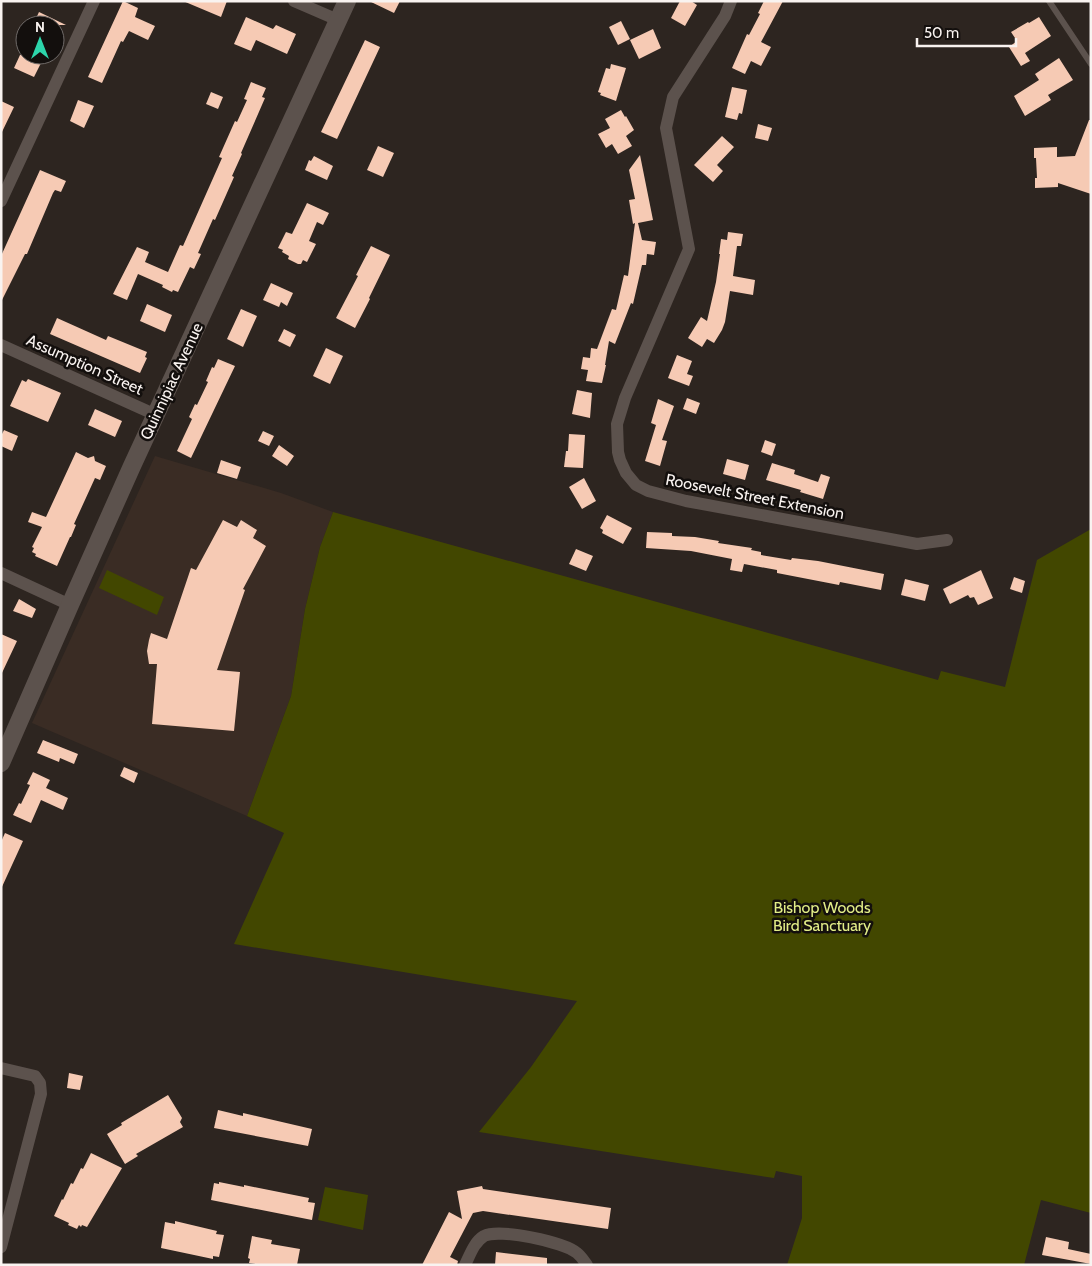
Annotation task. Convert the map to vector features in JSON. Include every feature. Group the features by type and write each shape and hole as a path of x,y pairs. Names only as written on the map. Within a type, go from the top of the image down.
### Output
{"main road":[{"name":"Quinnipiac Avenue","path":"1,763 156,415 347,1"}],"street":[{"path":"1,200 94,1"},
{"path":"294,1 338,20"},
{"name":"Roosevelt Street Extension","path":"731,1 725,16 673,97 666,128 689,249 626,398 617,424 618,452 626,473 636,485 648,491 686,501 917,544 947,540"},
{"name":"Assumption Street","path":"1,345 156,415"},
{"path":"1,573 70,605"},
{"path":"1,1068 35,1076 40,1083 41,1094 1,1247"},
{"path":"465,1265 474,1246 484,1236 495,1234 542,1239 562,1245 577,1253 587,1265"}],"lane":[{"path":"1049,1 1091,64"}],"shaded area":[{"path":"155,456 281,493 333,512 320,547 305,609 291,696 247,816 32,723"}],"green space":[{"name":"Bishop Woods Bird Sanctuary","path":"333,512 938,680 941,671 1005,687 1037,560 1091,529 1091,1213 1041,1200 1024,1265 787,1265 802,1218 802,1176 776,1171 774,1178 479,1132 531,1067 577,1001 234,944 284,833 247,816 291,696 305,609 320,547"},
{"path":"107,570 164,597 157,615 99,588"},
{"path":"325,1187 368,1195 363,1230 318,1220"}],"building":[{"path":"123,1 138,8 135,17 155,26 148,40 129,31 123,42 121,41 102,83 88,77"},
{"path":"183,1 227,1 221,17"},
{"path":"369,1 400,1 394,13"},
{"path":"680,1 691,1 697,5 685,26 671,18"},
{"path":"764,1 783,1 761,42 771,47 761,66 751,61 745,74 732,68 747,34 749,35 760,14 758,13"},
{"path":"246,17 273,29 276,25 296,34 287,54 256,40 251,51 234,44"},
{"path":"1039,17 1051,36 1025,53 1030,61 1021,66 1009,47 1017,41 1011,32"},
{"path":"621,21 630,39 618,45 609,27"},
{"path":"653,29 661,48 639,59 630,40"},
{"path":"365,40 380,47 337,139 321,132"},
{"path":"1059,58 1073,80 1048,95 1051,100 1025,116 1014,96 1039,80 1035,74"},
{"path":"611,64 626,68 616,101 600,95 601,93 598,92 606,68 610,69"},
{"path":"15,65 40,65 34,77 14,68"},
{"path":"251,82 266,88 262,97 265,98 241,153 232,176 234,177 198,253 201,254 194,269 190,267 178,292 173,290 172,292 162,287 163,285 138,274 127,300 113,294 137,247 149,252 145,262 168,272 180,245 183,246 222,158 219,157 235,121 237,122 247,100 244,99"},
{"path":"732,87 747,90 742,114 739,113 737,120 725,117"},
{"path":"211,92 223,97 218,109 206,104"},
{"path":"78,100 94,106 84,128 70,121"},
{"path":"1,101 14,107 1,134"},
{"path":"621,110 634,130 626,136 632,146 618,154 612,144 606,148 598,134 610,128 605,119"},
{"path":"1089,120 1091,120 1091,194 1058,183 1058,187 1035,188 1035,178 1037,178 1034,148 1057,147 1057,157 1075,156"},
{"path":"758,124 772,128 768,141 755,138"},
{"path":"722,136 734,147 717,165 723,171 713,182 694,165"},
{"path":"378,146 394,153 383,177 367,170"},
{"path":"640,155 653,220 638,223 642,240 656,242 654,255 647,254 646,265 642,265 633,304 631,303 615,344 609,341 602,383 586,381 588,370 581,369 583,357 590,358 591,348 597,349 612,309 616,310 624,275 628,276 635,223 633,224 629,200 635,199 629,170"},
{"path":"314,156 333,166 327,180 305,170 309,160 311,161"},
{"path":"40,170 66,181 61,192 55,190 53,193 27,254 25,254 1,302 1,256"},
{"path":"307,203 329,213 323,225 317,222 309,241 316,244 307,262 303,260 301,264 298,264 288,259 289,256 278,248 286,232 292,234"},
{"path":"728,232 743,234 741,246 737,246 733,276 755,280 753,295 730,291 722,330 714,343 707,339 702,347 688,338 701,317 707,321 716,282 721,239 727,240"},
{"path":"371,246 390,255 355,328 336,318"},
{"path":"271,283 293,293 287,306 281,302 279,307 263,300"},
{"path":"147,304 172,315 165,332 140,321"},
{"path":"241,309 257,316 243,347 227,339"},
{"path":"57,318 106,340 108,336 147,352 145,357 147,358 140,373 50,334"},
{"path":"284,329 296,335 290,347 278,341"},
{"path":"326,348 343,356 330,384 313,376"},
{"path":"677,355 692,361 687,374 693,376 689,386 668,378"},
{"path":"218,359 235,366 191,458 177,451 192,419 189,417 208,382 206,381 212,367 214,368"},
{"path":"28,379 61,393 48,422 10,406 22,380 26,382"},
{"path":"577,390 592,393 590,418 572,414"},
{"path":"687,398 700,403 696,414 683,409"},
{"path":"658,399 674,406 662,440 667,441 660,466 645,461 656,425 651,423"},
{"path":"95,409 122,421 115,437 88,425"},
{"path":"4,430 18,436 12,451 1,446 1,436"},
{"path":"263,431 274,436 269,446 258,441"},
{"path":"569,434 585,435 583,468 564,467 566,451 568,451"},
{"path":"765,440 776,444 772,456 761,452"},
{"path":"279,445 294,456 287,466 272,456"},
{"path":"76,452 88,458 94,456 95,461 106,466 100,480 95,478 57,566 35,556 36,554 32,552 34,548 32,547 42,527 28,522 32,512 46,517"},
{"path":"727,459 749,465 745,480 723,474"},
{"path":"221,460 241,467 237,479 217,473"},
{"path":"772,463 795,470 794,474 818,482 821,474 830,477 823,499 800,492 801,490 766,480"},
{"path":"584,478 596,501 582,509 569,487"},
{"path":"607,515 632,528 623,544 602,533 603,530 600,528"},
{"path":"223,520 237,527 241,520 257,530 253,538 266,546 243,589 245,590 217,670 240,672 234,731 152,724 157,664 149,664 147,651 151,633 167,639 191,568 196,570"},
{"path":"647,532 672,533 672,536 719,541 718,543 752,548 751,550 761,552 761,555 791,560 792,558 818,561 884,574 881,590 840,582 839,585 777,573 777,570 744,564 742,572 730,570 732,559 691,551 646,548"},
{"path":"576,549 593,556 586,571 569,564"},
{"path":"981,570 993,598 978,605 974,597 970,598 968,595 950,604 943,589"},
{"path":"1014,577 1025,581 1022,593 1010,589"},
{"path":"905,579 929,585 925,601 901,595"},
{"path":"19,599 36,609 32,618 13,611"},
{"path":"1,634 17,641 1,675"},
{"path":"43,740 78,754 74,764 60,758 59,762 37,753"},
{"path":"124,767 138,773 134,783 120,776"},
{"path":"33,772 50,780 46,788 68,798 63,810 41,800 31,823 13,815 19,803 21,804 30,785 27,784"},
{"path":"5,833 23,841 1,889 1,842"},
{"path":"69,1073 83,1076 80,1090 67,1088"},
{"path":"168,1095 182,1118 180,1122 183,1127 136,1154 138,1156 125,1164 107,1134 122,1125 121,1123"},
{"path":"218,1110 243,1116 243,1113 312,1129 308,1146 214,1128"},
{"path":"91,1153 122,1168 87,1227 79,1225 77,1229 54,1216 71,1183 73,1184 81,1168 83,1169"},
{"path":"219,1182 309,1198 308,1202 315,1203 312,1220 211,1200 214,1183 219,1184"},
{"path":"482,1186 483,1189 611,1208 608,1229 483,1211 473,1213 450,1257 458,1261 457,1265 422,1265 449,1212 462,1219 457,1191"},
{"path":"175,1221 217,1231 216,1234 224,1235 219,1257 213,1256 213,1259 161,1248 165,1222 175,1224"},
{"path":"252,1236 272,1240 271,1244 300,1249 297,1265 249,1263 250,1259 248,1258"},
{"path":"1046,1237 1069,1242 1068,1249 1091,1254 1091,1264 1042,1255"},
{"path":"496,1252 547,1258 547,1265 495,1265"}]}
